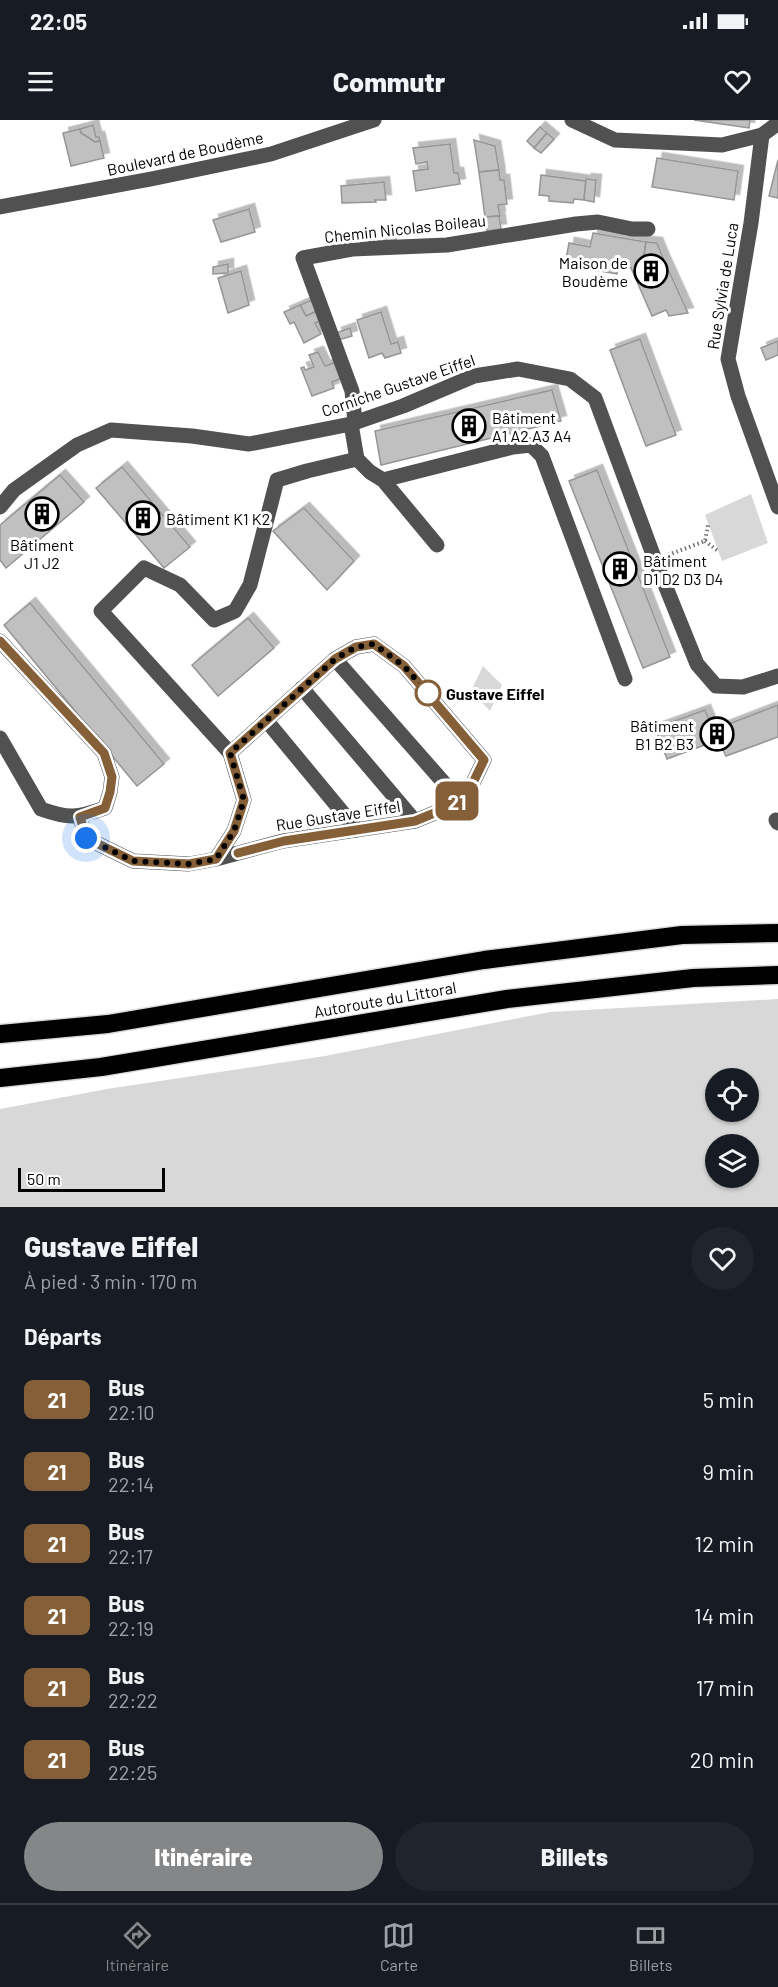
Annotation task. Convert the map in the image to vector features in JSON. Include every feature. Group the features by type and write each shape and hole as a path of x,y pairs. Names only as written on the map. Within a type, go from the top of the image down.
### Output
{"highway":[{"name":"Autoroute du Littoral","path":"0,1034 108,1024 484,960 682,935 778,933"},
{"name":"Autoroute du Littoral","path":"0,1078 101,1067 507,999 693,978 778,975"}],"street":[{"name":"Boulevard de Boudème","path":"0,207 271,154 374,120"},
{"path":"572,120 615,140 722,145 762,135 778,123"},
{"name":"Rue Sylvia de Luca","path":"762,135 751,223 728,359 738,396 778,507"},
{"name":"Chemin Nicolas Boileau","path":"353,423 352,391 303,258 352,249 447,245 598,222 632,229 648,229"},
{"name":"Corniche Gustave Eiffel","path":"0,507 14,490 77,446 111,430 192,436 249,444 353,423 403,406 474,376 518,369 570,379 595,399 655,560 697,664 716,686 743,687 778,676"},
{"path":"353,423 357,459 370,472 383,480 437,545"},
{"path":"383,480 513,447 531,446 542,456 625,679"},
{"path":"216,859 234,831 244,800 230,753 101,611 144,567 180,585 214,620 235,611 250,585 278,480 357,459"},
{"path":"0,641 104,753 112,777 105,808 80,817 60,816 41,809 0,738"},
{"name":"Rue Gustave Eiffel","path":"80,817 86,838 133,861 189,864 284,841 415,821 449,807 468,793 484,760 404,666 374,644 356,647 335,659 230,753"},
{"path":"335,659 459,800"},
{"path":"302,688 415,821"},
{"path":"266,720 357,830"}],"path":[{"path":"705,541 708,525"},
{"path":"655,560 705,541"},
{"path":"705,541 718,550"}],"shaded area":[{"path":"751,494 768,543 722,561 705,515"},
{"path":"483,666 502,685 490,711 471,691"},
{"path":"778,999 778,1207 0,1207 0,1109 107,1089 325,1056 550,1012"}],"building":[{"path":"694,120 750,120 749,128"},
{"path":"93,125 96,137 99,137 100,141 95,142 81,133 80,129"},
{"path":"540,127 547,133 534,148 527,141"},
{"path":"80,129 81,133 95,142 100,141 104,158 71,166 63,133"},
{"path":"547,133 554,139 541,153 534,148"},
{"path":"474,140 495,146 499,170 479,172"},
{"path":"450,144 454,173 458,173 460,184 416,191 413,171 428,169 427,162 416,164 413,148"},
{"path":"657,158 738,171 734,200 652,187"},
{"path":"778,160 778,198 769,196"},
{"path":"499,170 500,180 504,180 507,204 498,205 500,216 485,217 479,172"},
{"path":"541,175 586,181 584,200 574,199 573,203 549,201 549,196 539,195"},
{"path":"586,179 596,180 594,202 584,200"},
{"path":"384,182 386,200 342,203 341,186"},
{"path":"249,209 255,232 221,242 213,220"},
{"path":"499,216 501,229 487,231 485,217"},
{"path":"396,231 396,240 384,242 383,233"},
{"name":"Maison de Boudème","path":"593,233 646,242 644,255 663,258 688,313 669,316 666,310 652,316 631,268 618,266 617,274 565,265 569,243 590,247"},
{"path":"646,242 657,243 663,258 644,255"},
{"path":"228,264 228,273 213,274 213,267"},
{"path":"241,271 249,305 228,313 218,278"},
{"path":"312,300 317,311 306,316 300,305"},
{"path":"300,305 306,316 317,311 320,321 315,323 321,334 304,343 294,322 290,324 284,312"},
{"path":"381,312 391,344 398,342 401,353 385,358 382,353 369,358 357,320"},
{"path":"350,328 352,336 338,340 336,333"},
{"path":"640,339 676,435 646,446 610,350"},
{"path":"778,341 778,355 766,360 761,348"},
{"path":"318,352 325,366 336,362 342,378 332,382 334,388 312,396 301,368 304,367 305,370 314,367 309,355"},
{"name":"Bâtiment A1 A2 A3 A4","path":"552,390 561,421 381,465 375,431"},
{"name":"Bâtiment K1 K2","path":"122,467 190,547 164,568 96,488"},
{"name":"Bâtiment D1 D2 D3 D4","path":"597,470 670,657 643,668 569,481"},
{"name":"Bâtiment J1 J2","path":"60,475 84,502 6,568 0,560 0,525"},
{"path":"304,508 354,561 327,590 273,531"},
{"path":"30,603 164,764 137,786 4,625"},
{"path":"248,618 274,648 218,696 192,665"},
{"name":"Bâtiment B1 B2 B3","path":"778,705 778,737 726,756 718,740 667,759 655,728 705,710 713,730"}],"bus line":[{"name":"21","path":"0,641 104,753 112,777 105,808 80,817 86,838 133,861 189,864 216,859 234,831 244,800 230,753 335,659 356,647 374,644 404,666 484,760 468,793 449,807 415,821 284,841 238,853"}],"place":[{"name":"Maison de Boudème","path":"651,271"},
{"name":"Bâtiment A1 A2 A3 A4","path":"469,426"},
{"name":"Bâtiment J1 J2","path":"42,514"},
{"name":"Bâtiment K1 K2","path":"143,518"},
{"name":"Bâtiment D1 D2 D3 D4","path":"620,569"},
{"name":"Gustave Eiffel","path":"428,693"},
{"name":"Bâtiment B1 B2 B3","path":"717,734"}],"route":[{"path":"86,838 133,861 189,864 216,859 234,831 244,800 230,753 335,659 356,647 374,644 404,666 428,693"}]}
